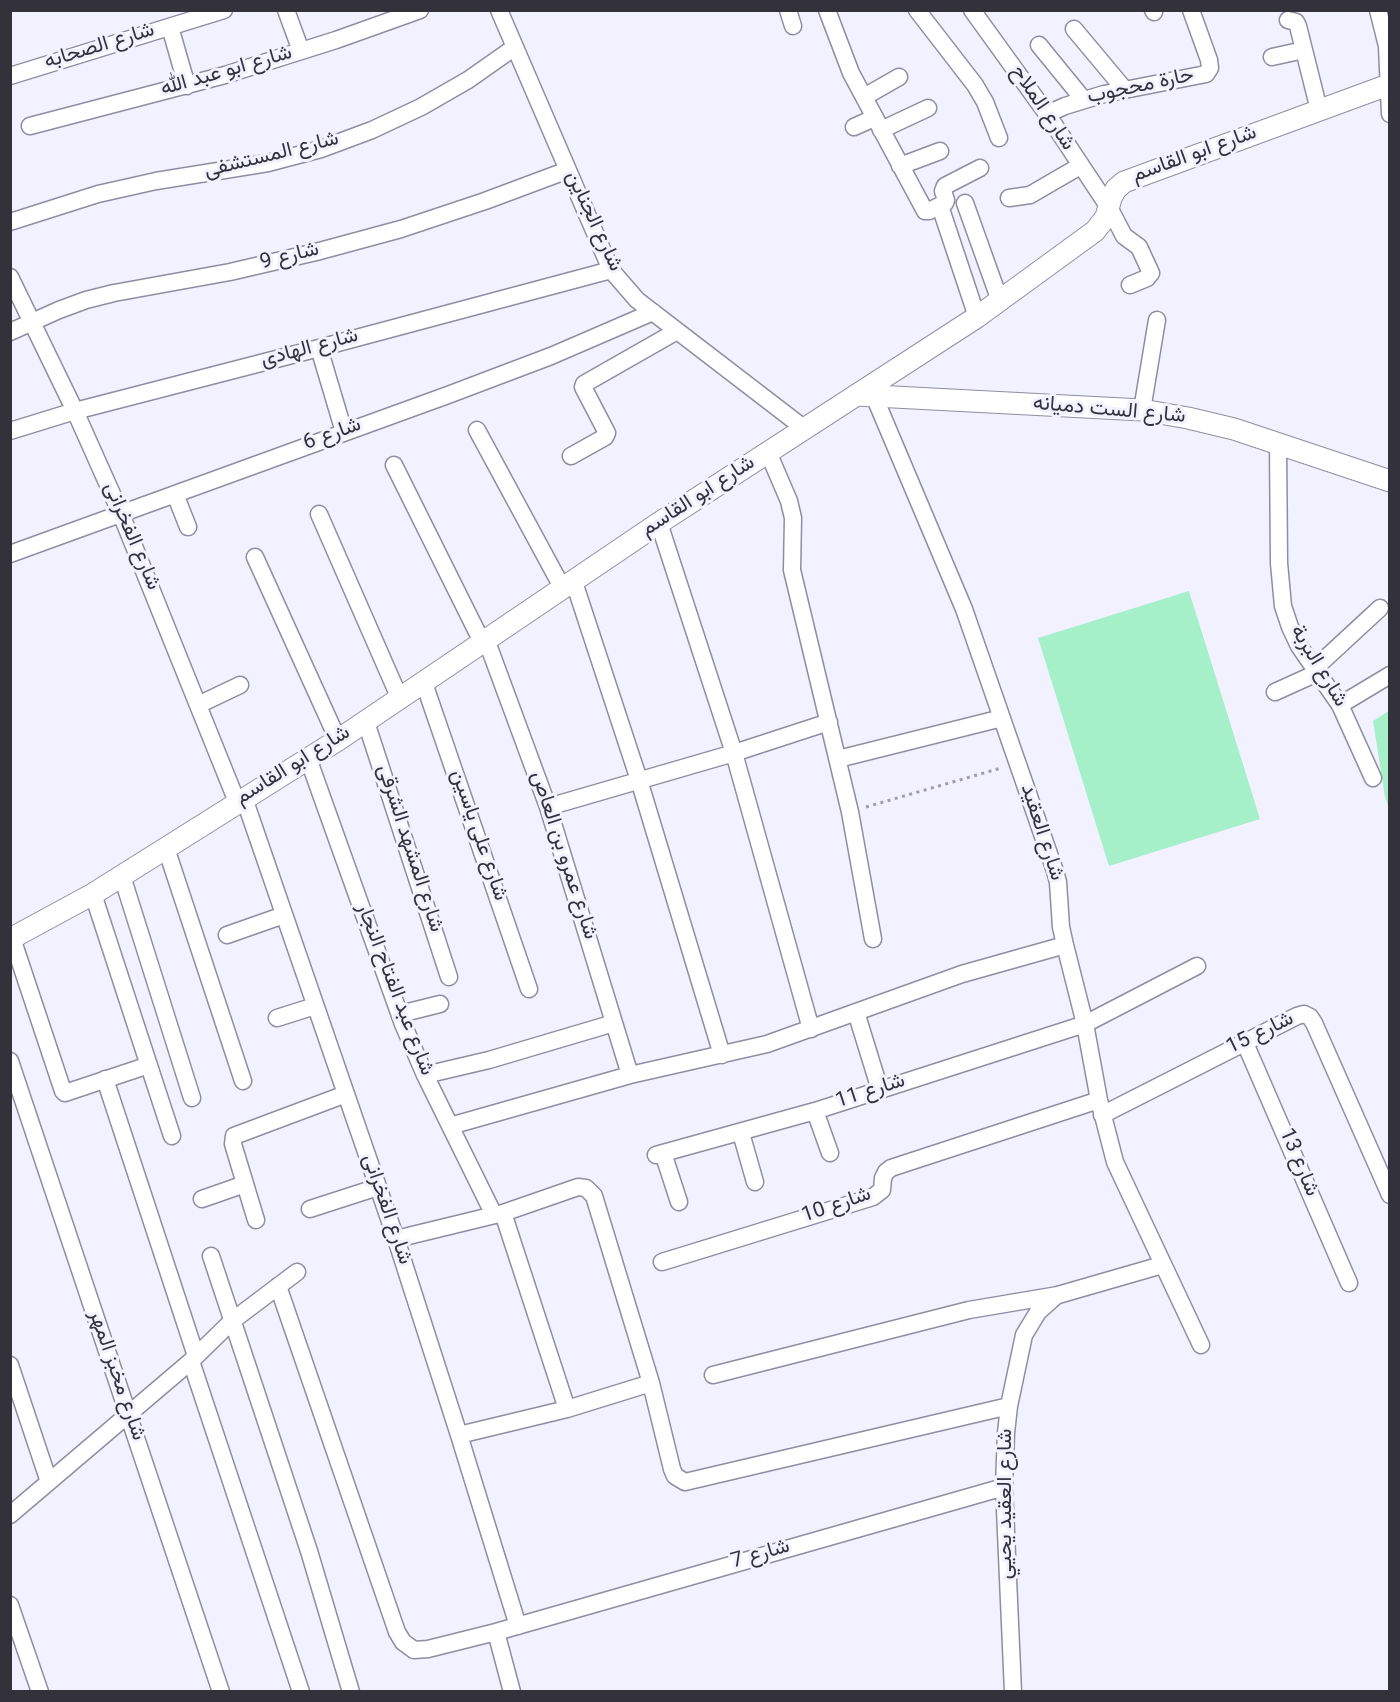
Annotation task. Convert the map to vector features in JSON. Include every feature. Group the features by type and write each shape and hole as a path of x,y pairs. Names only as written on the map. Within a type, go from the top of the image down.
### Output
{"street":[{"name":"شارع الصحابه","path":"10,76 224,10"},
{"path":"286,10 301,51"},
{"name":"شارع الجناين","path":"499,10 611,270 637,300 805,429"},
{"path":"827,10 840,48 925,211 946,202 943,191 945,186 980,168"},
{"path":"917,10 975,86 989,111 999,138"},
{"name":"شارع الملاح","path":"972,10 1047,114 1110,209 1126,239 1138,244 1151,273 1147,278 1130,285"},
{"name":"حارة محجوب","path":"1047,114 1083,99 1206,74 1210,68 1209,60 1191,10"},
{"path":"1378,10 1387,46 1389,114"},
{"name":"شارع ابو عبد الله","path":"30,126 187,86 301,51 410,12"},
{"path":"1288,20 1296,22 1319,110"},
{"path":"170,27 187,86"},
{"path":"1074,29 1125,90"},
{"path":"1039,45 1083,99"},
{"name":"شارع المستشفى","path":"10,222 98,194 156,181 268,163 321,149 372,130 421,107 468,80 515,47"},
{"path":"1272,57 1304,50"},
{"path":"864,97 899,77"},
{"name":"شارع ابو القاسم","path":"11,939 93,894 338,740 659,523 805,429 865,396 1095,231 1110,209 1111,198 1116,189 1124,182 1388,85"},
{"path":"854,127 878,124 928,108"},
{"path":"900,166 940,151"},
{"path":"1009,198 1030,195 1080,166"},
{"name":"شارع 9","path":"10,332 59,310 96,297 230,272 401,229 567,170"},
{"path":"965,203 1000,301"},
{"path":"940,206 977,317"},
{"name":"شارع الهادى","path":"10,430 611,270"},
{"name":"شارع الفخرانى","path":"10,277 122,514 198,705 241,800 284,915 396,1239 518,1626"},
{"name":"شارع 6","path":"10,554 448,395 551,356 652,312"},
{"path":"1142,410 1157,320"},
{"path":"571,456 605,437 607,433 583,387 584,384 677,331"},
{"path":"319,348 345,432"},
{"name":"شارع الست دميانه","path":"865,396 1142,410 1234,429 1389,481"},
{"name":"شارع العقيد","path":"865,396 964,609 1058,882 1061,927 1085,1024 1109,1143 1123,1181 1201,1345"},
{"path":"477,430 568,585 639,780 722,1055"},
{"name":"شارع البربة","path":"1278,444 1280,585 1290,627 1315,671 1340,705 1372,778"},
{"path":"768,452 789,501 793,518 792,570 850,812 873,939"},
{"name":"شارع عمرو بن العاص","path":"394,465 484,640 548,807 630,1075"},
{"path":"175,494 188,527"},
{"path":"319,514 400,699"},
{"path":"659,523 734,753 811,1029"},
{"path":"255,557 338,740"},
{"path":"1275,692 1315,671 1380,608"},
{"path":"1340,705 1389,675"},
{"name":"شارع على ياسين","path":"424,683 530,989"},
{"path":"198,705 240,685"},
{"path":"838,759 1002,718"},
{"name":"شارع المشهد الشرقى","path":"366,722 449,977"},
{"path":"548,807 734,753 829,722"},
{"name":"شارع عبد الفتاح النجار","path":"308,758 400,1014 425,1075 498,1214 567,1409"},
{"path":"166,848 243,1081"},
{"path":"122,876 192,1098"},
{"path":"93,894 172,1136"},
{"path":"227,934 284,915"},
{"path":"11,939 65,1093 149,1065"},
{"path":"450,1126 630,1075 767,1044 962,974 1065,945"},
{"name":"شارع 11","path":"679,1202 660,1154 815,1111 1085,1024 1197,966"},
{"path":"400,1014 440,1004"},
{"path":"277,1018 315,1006"},
{"path":"856,1012 880,1090"},
{"name":"شارع 15","path":"1101,1107 1304,1014 1310,1017 1389,1195"},
{"path":"425,1075 489,1060 614,1023"},
{"name":"شارع 13","path":"1245,1043 1348,1283"},
{"name":"شارع مخبز المهر","path":"10,1061 221,1692"},
{"path":"105,1079 301,1692"},
{"path":"256,1220 232,1141 234,1136 346,1094"},
{"name":"شارع 10","path":"662,1262 873,1197 882,1190 883,1178 891,1168 1101,1107"},
{"path":"815,1111 830,1153"},
{"path":"741,1133 755,1182"},
{"path":"202,1199 245,1184"},
{"path":"310,1209 378,1187"},
{"path":"396,1239 498,1214 578,1187 590,1192 594,1196 651,1383 673,1474 680,1480 690,1482 1009,1406"},
{"path":"211,1256 309,1551 351,1692"},
{"path":"713,1375 969,1310 1058,1295 1162,1265"},
{"path":"10,1515 193,1359 232,1322 297,1272"},
{"name":"شارع 7","path":"278,1286 397,1632 403,1642 414,1650 428,1649 518,1626 1004,1487"},
{"name":"شارع العقيد يحيي","path":"1013,1692 1004,1487 1009,1406 1024,1335 1038,1312 1058,1295"},
{"path":"10,1365 49,1482"},
{"path":"459,1435 567,1409 651,1383"},
{"path":"10,1605 40,1692"},
{"path":"496,1632 512,1692"}],"path":[{"path":"850,812 1017,764"}],"green space":[{"path":"1189,591 1260,819 1109,866 1038,638"},
{"path":"1389,711 1389,809 1373,721"}]}
